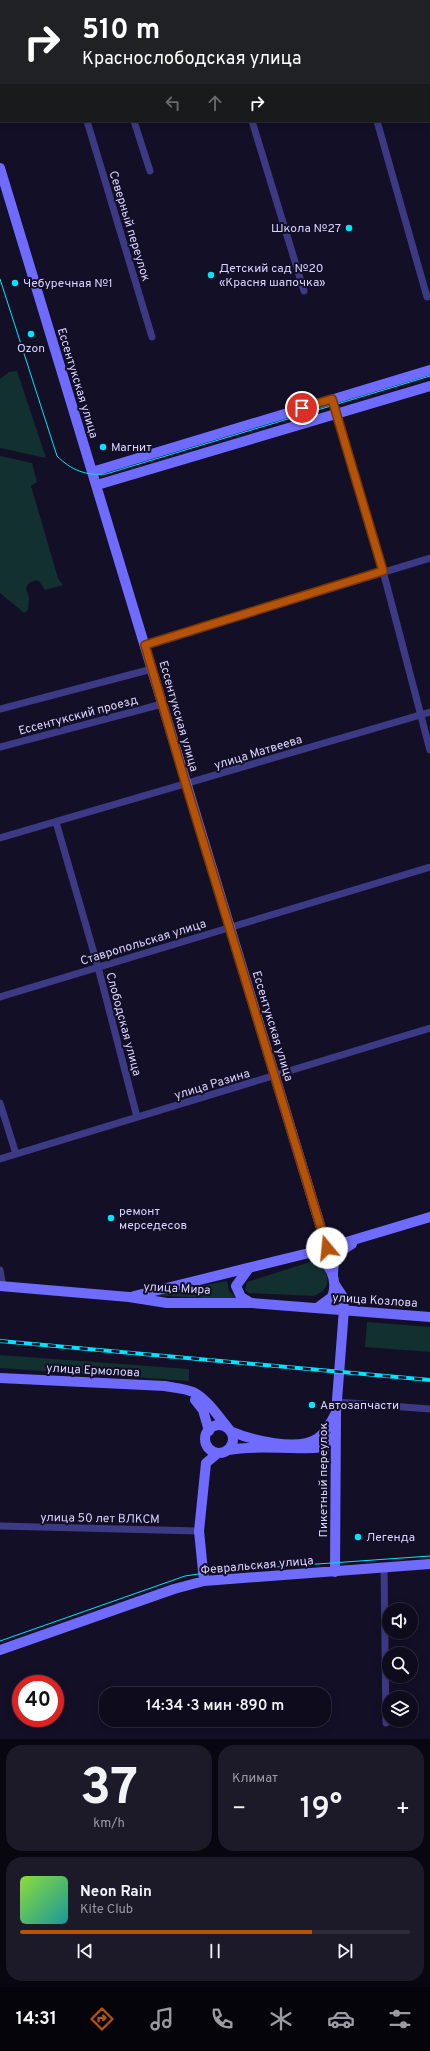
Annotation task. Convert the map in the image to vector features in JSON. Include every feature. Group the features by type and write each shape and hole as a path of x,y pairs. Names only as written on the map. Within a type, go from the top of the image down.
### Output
{"street":[{"name":"Северный переулок","path":"87,122 152,337"},
{"path":"134,122 150,171"},
{"path":"252,122 304,291"},
{"path":"376,122 427,297 430,296"},
{"name":"Ессентукская улица","path":"0,168 327,1248"},
{"path":"92,472 430,370"},
{"path":"97,485 430,386"},
{"path":"332,399 383,571 430,750"},
{"path":"145,645 383,571 430,558"},
{"path":"0,709 152,669"},
{"name":"Ессентукский проезд","path":"0,747 162,704"},
{"name":"улица Матвеева","path":"0,838 186,785 430,712"},
{"name":"Слободская улица","path":"56,822 98,967 137,1118"},
{"name":"Ставропольская улица","path":"0,997 430,867"},
{"name":"улица Разина","path":"0,1159 274,1077 430,1028"},
{"path":"0,1104 16,1154"},
{"name":"улица Мира","path":"129,1297 313,1252 430,1217"},
{"name":"улица Мира","path":"129,1297 167,1303 252,1304 317,1308 332,1297 334,1279 333,1264 338,1252 365,1236"},
{"path":"313,1252 324,1260 342,1297 344,1310"},
{"path":"249,1268 236,1286 241,1297 252,1304"},
{"path":"0,1270 2,1287 129,1297"},
{"name":"улица Козлова","path":"317,1308 430,1317"},
{"name":"Пикетный переулок","path":"335,1572 336,1413 344,1310"},
{"name":"улица Ермолова","path":"0,1378 165,1386 185,1390 192,1392 204,1402 229,1430"},
{"path":"185,1390 203,1410 209,1431"},
{"path":"337,1402 430,1409"},
{"path":"204,1581 199,1531 206,1463 206,1438 209,1431 218,1426 264,1441 295,1443 310,1441 318,1438 327,1429 336,1413"},
{"path":"206,1463 223,1452 233,1441 229,1430"},
{"path":"207,1445 211,1450 223,1452 244,1447 302,1450 324,1447 336,1434"},
{"name":"улица 50 лет ВЛКСМ","path":"0,1526 199,1531"},
{"name":"Февральская улица","path":"0,1650 174,1589 204,1581 430,1564"},
{"path":"384,1567 386,1691"}],"green space":[{"path":"17,371 46,458 0,448 0,379 9,372"},
{"path":"0,456 32,463 37,482 31,486 58,578 63,585 45,590 39,581 33,581 30,583 26,588 29,598 28,610 24,613 0,593"},
{"path":"310,1262 324,1267 327,1277 327,1284 323,1291 319,1294 314,1296 249,1293 245,1290 247,1282"},
{"path":"227,1281 229,1291 238,1300 151,1295"},
{"path":"367,1322 430,1327 430,1352 365,1347"},
{"path":"0,1355 189,1369 189,1381 0,1368"}],"tram line":[{"path":"0,279 57,456 68,465 85,473 106,474 430,376"},
{"path":"0,1641 185,1576 218,1571 430,1556"}],"railway":[{"path":"0,1341 430,1380"}],"place":[{"name":"Школа №27","path":"349,228"},
{"name":"Детский сад №20 «Красня шапочка»","path":"211,275"},
{"name":"Чебуречная №1","path":"15,283"},
{"name":"Ozon","path":"31,334"},
{"name":"Магнит","path":"103,447"},
{"name":"ремонт мерседесов","path":"111,1218"},
{"name":"Автозапчасти","path":"312,1405"},
{"name":"Легенда","path":"358,1537"}],"route":[{"path":"302,408 332,399 383,571 145,645 274,1077 327,1248"}]}
